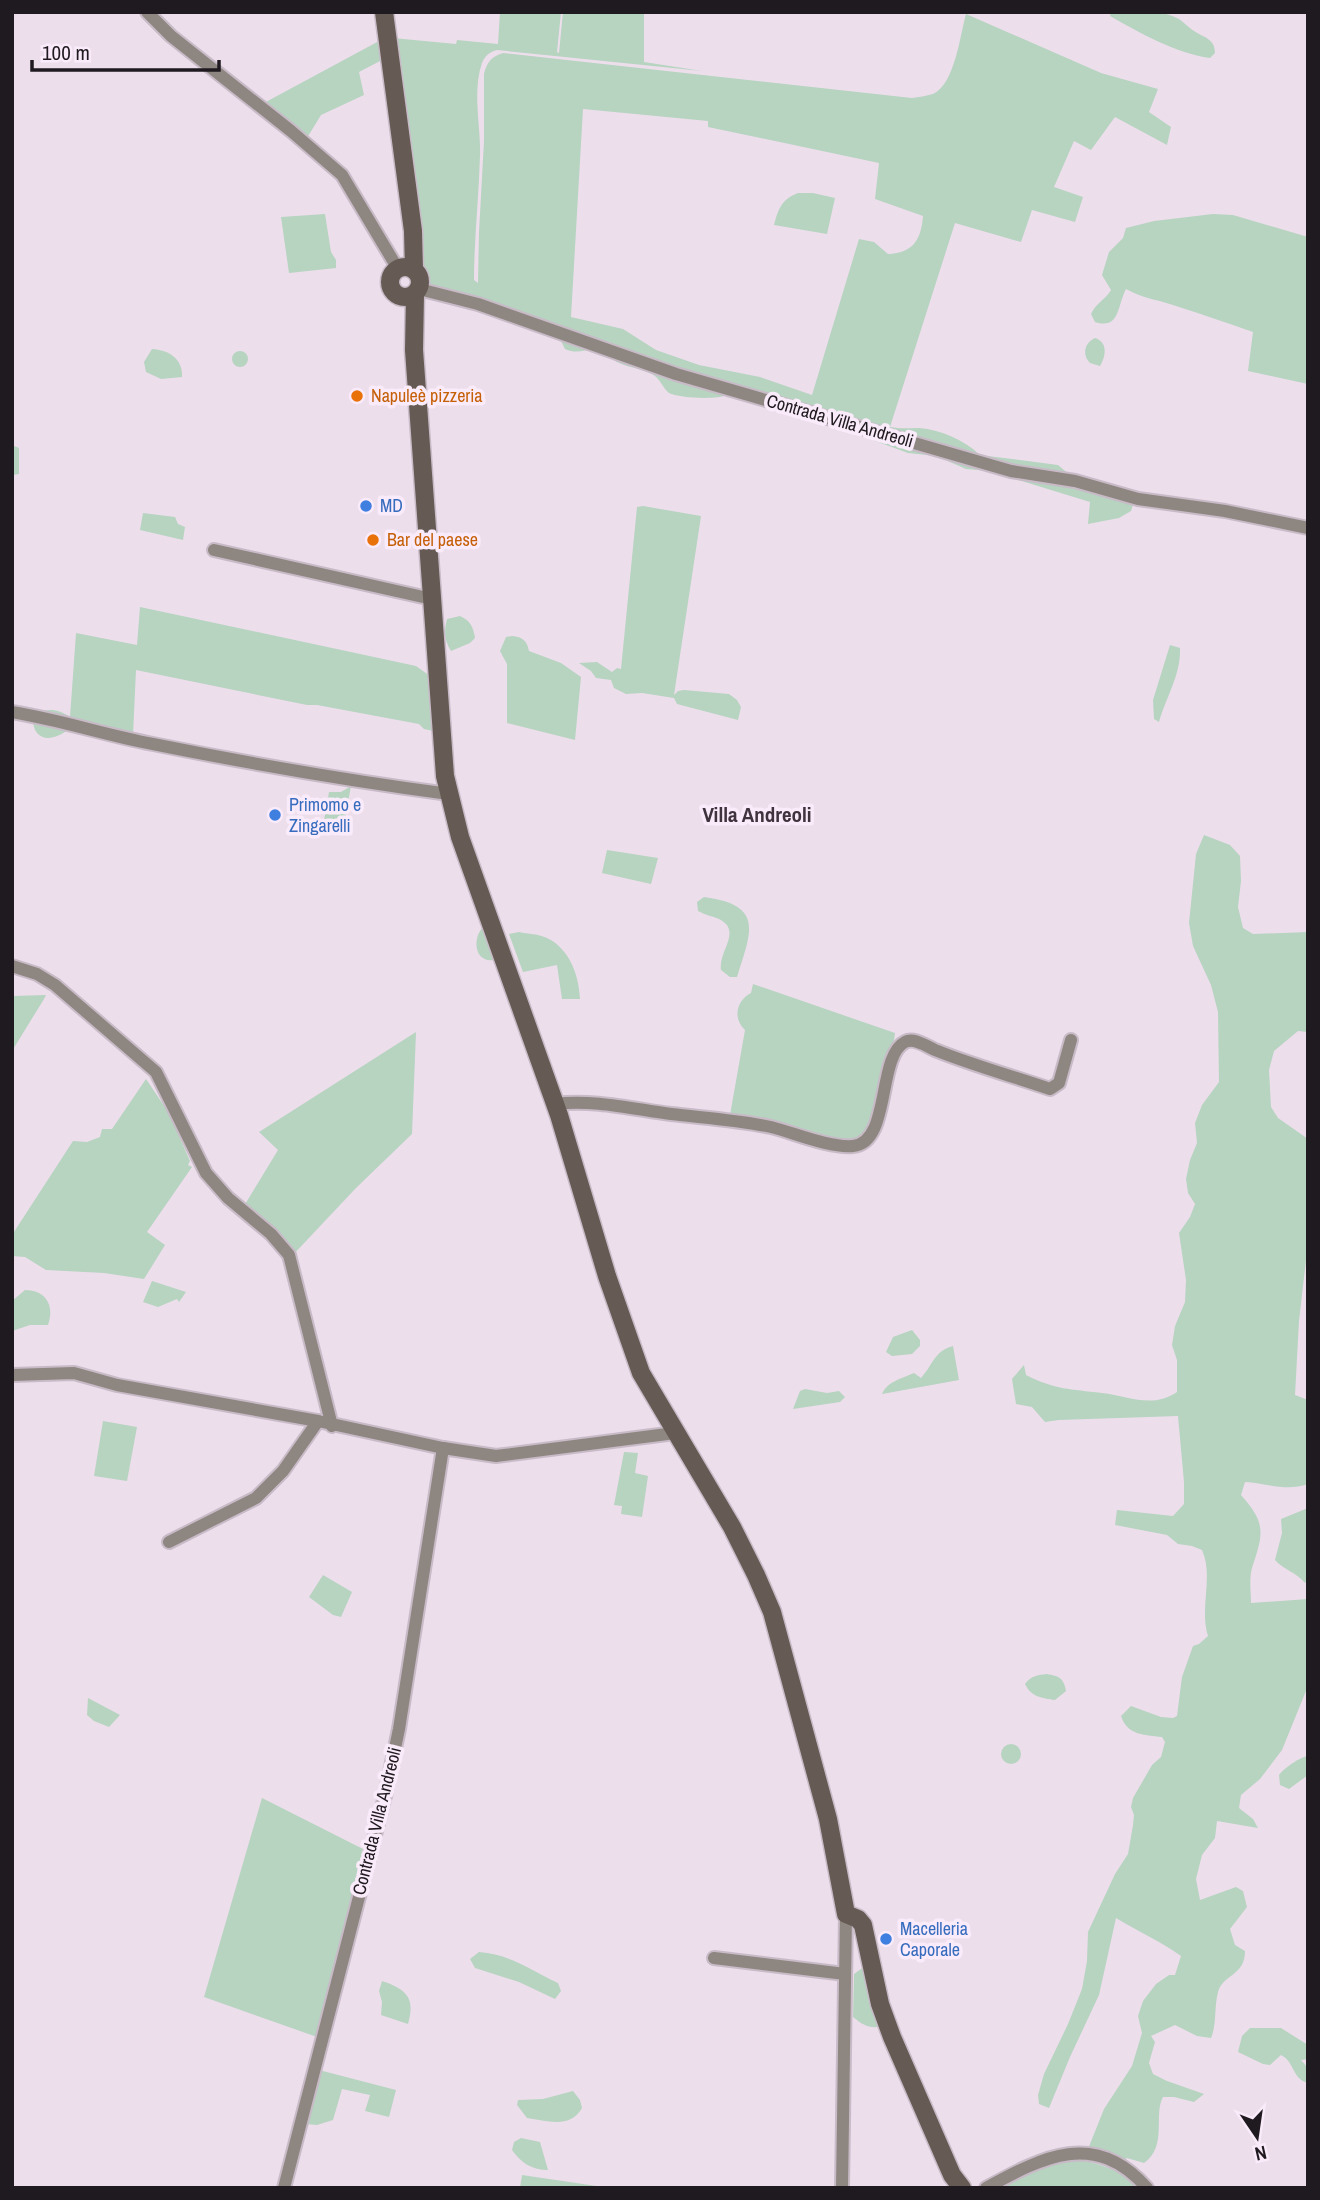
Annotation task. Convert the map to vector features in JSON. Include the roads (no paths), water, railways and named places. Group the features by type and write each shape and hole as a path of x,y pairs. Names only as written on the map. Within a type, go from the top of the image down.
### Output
{"main road":[{"path":"384,12 413,232 406,269"},
{"path":"406,269 421,281 411,293 414,350 445,776 460,837 555,1104 607,1276 641,1373 732,1527 772,1612 828,1819 846,1913 863,1925 880,2004 892,2037 952,2175 962,2188"},
{"path":"406,269 393,274 390,284 394,293 411,293"}],"street":[{"path":"147,12 170,36 291,131 342,175 406,269"},
{"name":"Contrada Villa Andreoli","path":"411,293 478,304 676,374 1011,471 1075,481 1138,499 1225,511 1308,528"},
{"path":"214,550 432,599"},
{"path":"12,712 60,720 150,744 312,775 449,794"},
{"path":"12,966 37,974 55,985 156,1072 206,1173 228,1198 271,1234 289,1255 332,1426"},
{"path":"555,1104 575,1102 741,1121 840,1146 857,1147 870,1136 879,1115 894,1053 904,1042 914,1041 1051,1089 1059,1083 1071,1040"},
{"path":"12,1375 74,1373 117,1385 496,1456 675,1433"},
{"path":"169,1542 256,1498 283,1471 318,1421"},
{"name":"Contrada Villa Andreoli","path":"285,2188 386,1792 399,1729 443,1448"},
{"path":"842,2188 846,1913"},
{"path":"715,1958 845,1974"},
{"path":"986,2188 1046,2157 1073,2152 1101,2157 1128,2170 1147,2188"}],"place":[{"name":"Napuleè pizzeria","path":"357,396"},
{"name":"MD","path":"366,506"},
{"name":"Bar del paese","path":"373,540"},
{"name":"Primomo e Zingarelli","path":"275,815"},
{"name":"Macelleria Caporale","path":"886,1939"}],"district":[{"name":"Villa Andreoli","path":"757,815"}]}
